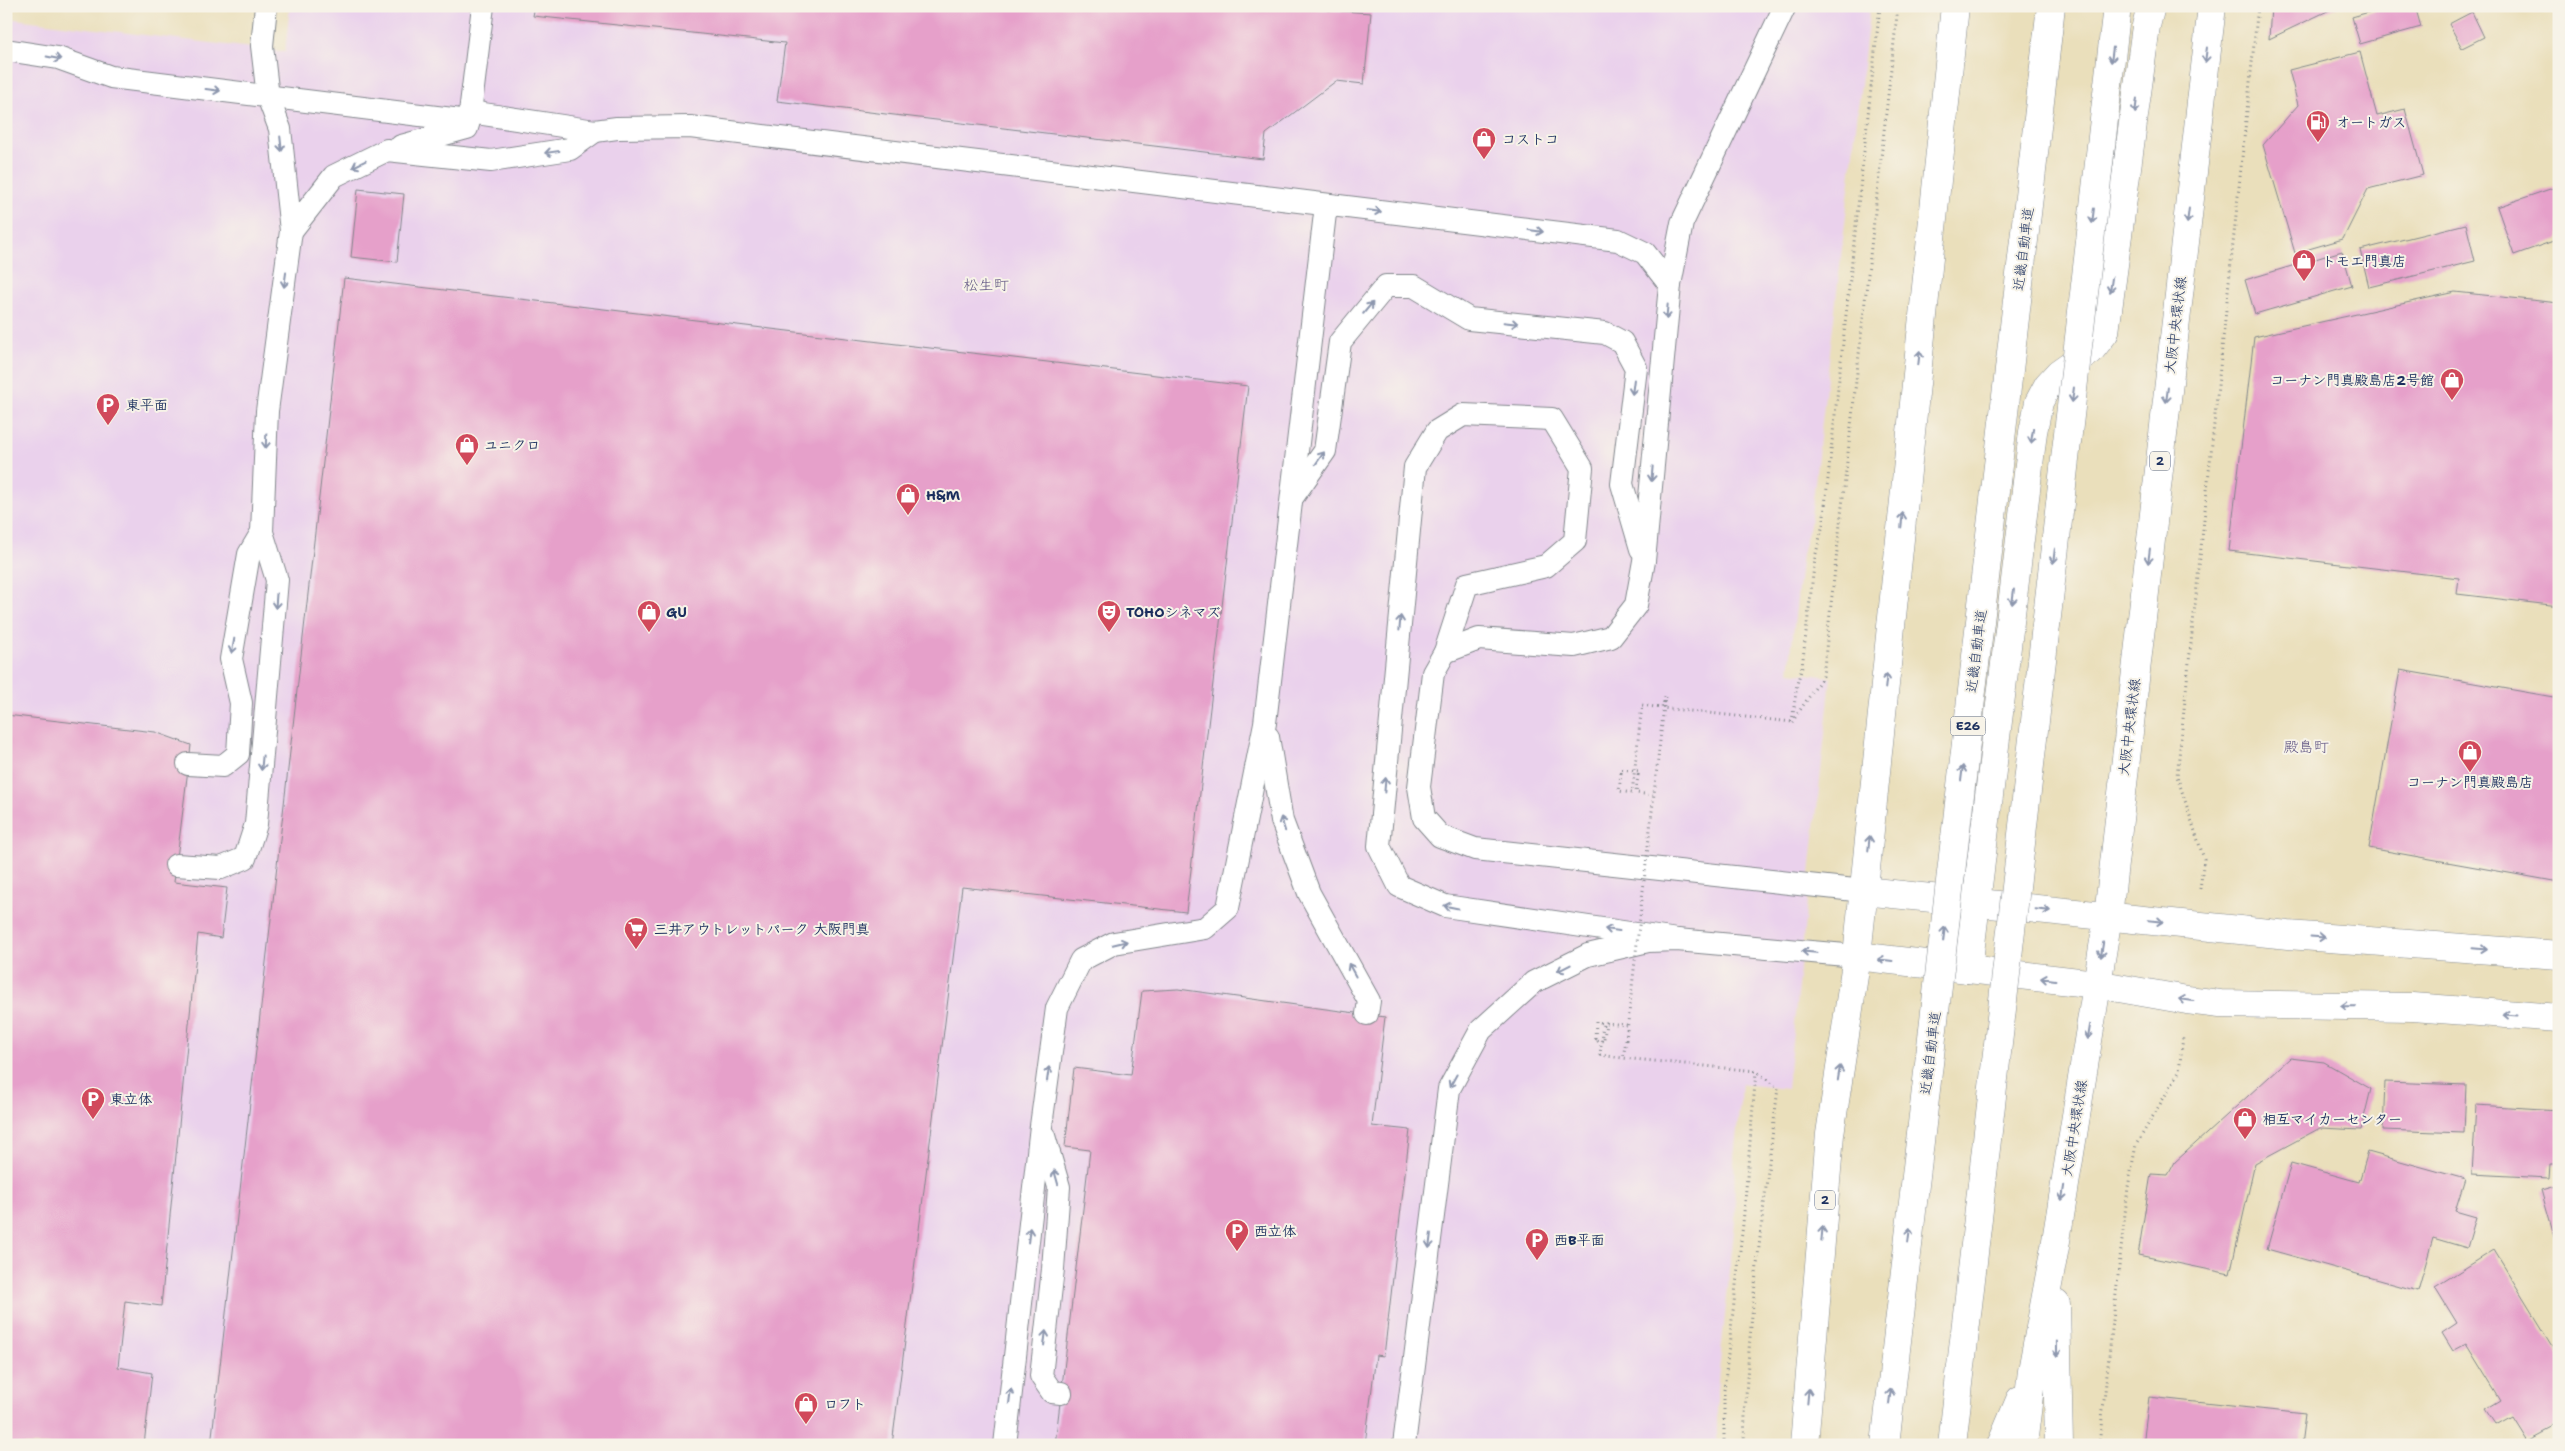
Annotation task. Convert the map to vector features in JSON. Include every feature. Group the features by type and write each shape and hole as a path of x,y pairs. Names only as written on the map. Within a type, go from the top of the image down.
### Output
{"main road":[{"name":"2","path":"1804,1445 1830,1134 1857,956 1955,6"},
{"name":"近畿自動車道","path":"1885,1445 2051,6"},
{"path":"1952,1445 2118,6"},
{"path":"1968,969 2033,432 2039,402 2048,385 2059,373 2090,351 2105,332 2146,26 2151,6"},
{"name":"大阪中央環状線","path":"2023,1445 2032,1371 2055,1247 2108,916 2212,6"},
{"path":"1864,891 2288,935 2559,955"},
{"path":"1857,956 2096,984 2220,1004 2413,1007 2559,1018"},
{"name":"2","path":"2055,1247 2059,1445"},
{"path":"2001,1445 2032,1371"}],"lane":[{"path":"176,865 222,868 245,858 256,824 277,580 262,532 267,411 291,231 280,129 268,97 262,46 266,6"},
{"path":"291,231 334,176 387,150 467,128 470,117 483,6"},
{"path":"1445,652 1479,639 1574,646 1611,636 1636,605 1644,561 1670,285 1682,222 1785,6"},
{"path":"6,50 58,58 111,77 268,97 595,131 617,128 690,127 1618,240 1645,253 1670,285"},
{"path":"387,150 491,161 570,149 595,131"},
{"path":"1005,1445 1041,1126 1057,1008 1081,960 1114,943 1205,928 1228,908 1265,724 1326,205"},
{"path":"1292,498 1325,451 1340,342 1386,286 1414,286 1469,319 1605,333 1622,342 1636,368 1622,484 1644,561"},
{"path":"1857,956 1677,940 1445,906 1399,886 1379,846 1415,466 1436,430 1463,415 1552,419 1582,468 1575,541 1546,566 1467,584 1445,652 1433,673 1419,787 1424,818 1440,836 1475,849 1864,891"},
{"path":"188,764 223,766 238,754 241,703 231,659 249,554 262,532"},
{"path":"1265,724 1282,821 1309,893 1370,1001 1367,1014"},
{"path":"1404,1445 1449,1088 1481,1030 1534,982 1588,956 1648,941 1677,940"},
{"path":"1041,1126 1059,1187 1053,1270 1041,1376 1052,1392 1061,1394"}],"path":[{"path":"1792,722 1802,667 1815,558 1823,524 1880,6"},
{"path":"1792,722 1823,676 1898,6"},
{"path":"2196,925 2204,859 2177,776 2258,6"},
{"path":"1623,1058 1665,697 1662,708"},
{"path":"1653,795 1636,792 1639,771 1630,770 1621,769 1619,791 1632,793 1633,788 1635,774 1636,767 1642,705 1792,722"},
{"path":"2099,1445 2128,1187 2136,1145 2179,1072 2187,1000"},
{"path":"1627,1025 1606,1023 1604,1041 1594,1040 1596,1022 1603,1023 1602,1034 1600,1042 1600,1055 1756,1071 1778,1088 1751,1311 1746,1376 1744,1445"},
{"path":"1724,1445 1724,1390 1744,1224 1756,1071"}],"shaded area":[{"path":"290,6 1870,6 1810,525 1802,553 1789,672 1831,677 1787,1089 1742,1084 1734,1156 1735,1221 1717,1390 1717,1445 6,1445 6,18 285,52"}],"building":[{"path":"535,6 1317,6 1316,9 1371,13 1364,84 1336,81 1266,134 1263,159 777,101 785,43 533,16"},
{"path":"2271,6 2338,6 2269,39"},
{"path":"2390,6 2415,6 2421,27 2360,44 2352,17"},
{"path":"2472,12 2484,37 2462,48 2449,24"},
{"path":"2360,52 2377,116 2405,109 2423,175 2368,189 2343,239 2295,253 2263,145 2298,105 2289,70"},
{"path":"2559,186 2559,239 2514,255 2497,207"},
{"path":"358,189 404,194 397,262 351,257"},
{"path":"2466,224 2475,261 2369,287 2360,250"},
{"path":"2342,251 2352,286 2255,314 2245,280"},
{"path":"344,278 1248,386 1186,912 962,887 892,1445 211,1445"},
{"path":"2455,292 2559,303 2559,606 2457,594 2459,578 2229,551 2254,337"},
{"name":"コーナン門真殿島店","path":"2400,670 2559,698 2559,882 2369,848"},
{"name":"東立体","path":"6,715 155,732 191,745 174,882 227,888 221,938 198,934 161,1306 125,1301 118,1367 152,1373 144,1445 6,1445"},
{"name":"西立体","path":"1178,989 1385,1017 1372,1126 1410,1130 1384,1356 1376,1355 1365,1445 1055,1445 1090,1150 1065,1147 1074,1068 1131,1075 1142,991"},
{"path":"2290,1058 2324,1062 2371,1089 2361,1130 2320,1128 2255,1163 2230,1274 2138,1255 2151,1174 2168,1175 2175,1162"},
{"path":"2385,1082 2466,1085 2464,1133 2383,1130"},
{"path":"2476,1105 2559,1110 2559,1164 2550,1164 2549,1178 2472,1174"},
{"path":"2368,1152 2465,1179 2455,1211 2476,1217 2467,1248 2433,1238 2418,1291 2267,1249 2291,1163 2359,1182"},
{"path":"2559,1185 2559,1250 2558,1250 2541,1190"},
{"path":"2494,1250 2559,1356 2559,1423 2527,1440 2512,1416 2496,1425 2486,1410 2501,1401 2466,1344 2453,1351 2442,1333 2457,1323 2435,1287"},
{"path":"2149,1397 2305,1414 2301,1445 2143,1445"}],"place":[{"name":"オートガス","path":"2318,143"},
{"name":"コストコ","path":"1484,160"},
{"name":"トモエ門真店","path":"2304,282"},
{"name":"コーナン門真殿島店2号館","path":"2452,401"},
{"name":"東平面","path":"108,426"},
{"name":"ユニクロ","path":"467,466"},
{"name":"H&M","path":"908,516"},
{"name":"GU","path":"649,633"},
{"name":"TOHOシネマズ","path":"1109,633"},
{"name":"コーナン門真殿島店","path":"2470,773"},
{"name":"三井アウトレットパーク 大阪門真","path":"636,950"},
{"name":"東立体","path":"93,1120"},
{"name":"相互マイカーセンター","path":"2245,1140"},
{"name":"西立体","path":"1237,1252"},
{"name":"西B平面","path":"1537,1261"},
{"name":"ロフト","path":"806,1425"}],"district":[{"name":"松生町","path":"986,285"},
{"name":"殿島町","path":"2306,747"}]}
